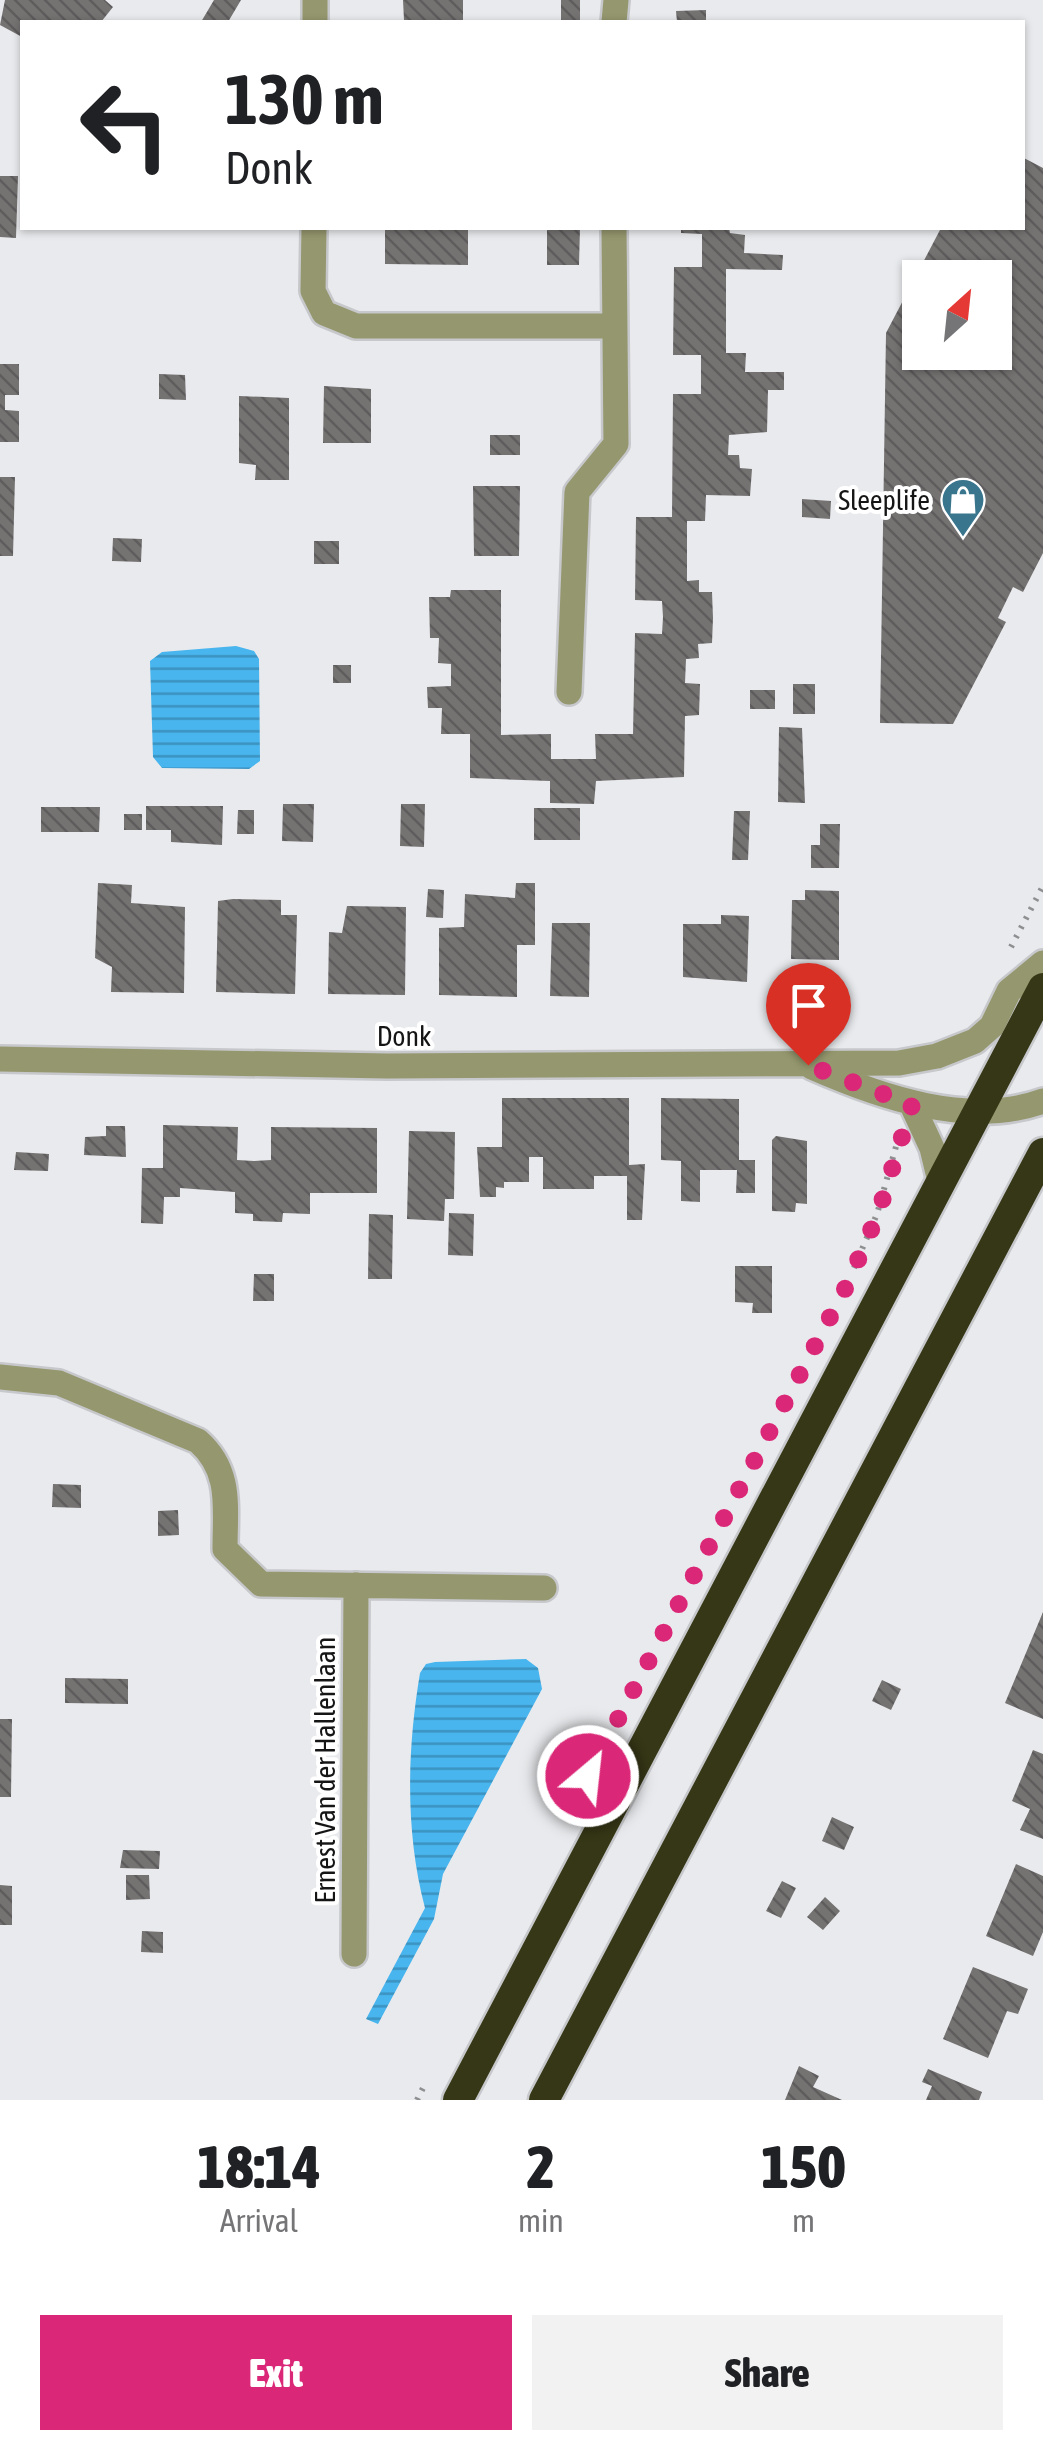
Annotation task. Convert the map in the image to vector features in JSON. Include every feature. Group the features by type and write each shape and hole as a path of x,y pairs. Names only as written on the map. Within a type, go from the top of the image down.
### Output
{"highway":[{"path":"458,2100 1043,988"},
{"path":"544,2100 1043,1153"}],"street":[{"path":"314,230 313,291 324,312 356,326 614,326"},
{"path":"569,692 577,492 616,444 614,230"},
{"name":"Donk","path":"0,1059 387,1066 808,1065 862,1060 899,1063 963,1049 992,1026 1010,991 1043,963"},
{"path":"854,1086 862,1060"},
{"name":"Donk","path":"808,1065 854,1086 912,1105 1024,1108 1043,1101"},
{"path":"912,1105 932,1148 940,1181"},
{"path":"0,1377 58,1383 198,1440 225,1475 225,1549 261,1584 544,1588"},
{"name":"Ernest Van der Hallenlaan","path":"354,1954 356,1586"}],"path":[{"path":"847,1285 878,1214 912,1105"},
{"path":"417,2100 434,2069"}],"water":[{"path":"236,646 254,651 259,659 260,761 249,769 162,768 153,757 150,661 162,652"},
{"path":"526,1659 538,1668 542,1689 443,1874 434,1919 378,2024 366,2019 425,1908 414,1850 410,1791 420,1673 426,1664 435,1662"}],"building":[{"path":"5,0 105,0 113,7 103,20 20,20 20,36 0,25"},
{"path":"214,0 241,0 229,20 202,20"},
{"path":"403,0 463,0 463,20 404,20"},
{"path":"561,0 580,0 580,20 561,20"},
{"path":"706,10 706,20 677,20 676,11"},
{"path":"1025,159 1043,168 1043,553 1023,592 1013,587 998,618 1006,622 953,724 880,723 886,333 902,302 902,370 1012,370 1012,260 924,260 940,230 1025,230"},
{"path":"0,176 18,176 16,238 0,237"},
{"path":"385,230 468,230 468,265 385,264"},
{"path":"547,230 580,230 579,265 547,265"},
{"path":"729,230 745,235 744,253 783,255 782,270 726,269 726,353 746,353 745,372 784,372 784,390 768,390 767,432 729,435 728,455 739,455 740,468 752,469 750,496 706,495 705,521 687,521 687,581 699,580 699,592 712,592 713,618 712,643 698,644 699,658 686,659 685,683 700,684 699,715 685,716 684,777 596,781 594,804 550,803 550,781 470,778 470,734 441,734 442,708 428,708 427,687 451,686 451,664 438,663 439,638 430,638 429,597 450,597 451,590 501,590 501,735 551,734 551,759 596,759 595,734 633,734 635,633 662,634 663,617 662,601 635,600 636,517 672,517 673,394 701,394 701,355 673,355 674,267 702,267 702,234 681,233"},
{"path":"0,364 19,364 19,395 5,395 5,410 19,411 19,442 0,442"},
{"path":"159,374 185,375 186,400 159,399"},
{"path":"324,386 371,389 371,443 323,443"},
{"path":"239,396 289,398 289,480 255,480 256,465 239,463"},
{"path":"490,435 520,435 520,455 490,455"},
{"path":"0,477 15,477 13,556 0,556"},
{"path":"473,486 520,486 519,556 474,556"},
{"path":"802,499 831,501 830,519 802,517"},
{"path":"113,538 142,539 141,562 112,561"},
{"path":"314,541 339,541 339,564 314,564"},
{"path":"333,665 351,665 351,683 333,683"},
{"path":"793,684 815,684 815,714 793,714"},
{"path":"750,690 775,690 775,709 750,709"},
{"path":"779,727 802,728 805,803 778,802"},
{"path":"283,804 314,804 313,842 282,841"},
{"path":"401,804 425,804 424,847 400,846"},
{"path":"146,806 223,806 222,845 171,842 171,830 146,830"},
{"path":"41,807 100,807 99,832 41,832"},
{"path":"534,808 580,808 580,840 534,840"},
{"path":"238,810 254,810 254,834 237,834"},
{"path":"734,811 750,811 748,860 732,860"},
{"path":"124,814 142,814 142,830 124,830"},
{"path":"820,824 840,824 839,868 811,868 811,845 820,845"},
{"path":"98,883 132,885 131,903 185,907 184,993 111,992 112,967 95,958"},
{"path":"516,883 535,883 535,945 517,945 517,997 439,995 439,928 464,927 465,894 515,898"},
{"path":"428,889 444,890 443,918 426,917"},
{"path":"805,890 839,891 839,960 791,959 792,900 805,900"},
{"path":"281,900 281,915 297,915 295,994 216,992 218,901"},
{"path":"347,906 406,907 405,995 328,994 329,932 342,933"},
{"path":"721,915 749,916 747,982 683,977 683,924 721,924"},
{"path":"552,923 590,923 589,997 550,996"},
{"path":"502,1098 629,1098 629,1165 645,1164 642,1220 627,1220 627,1176 594,1176 594,1189 543,1189 543,1157 529,1157 529,1182 504,1182 504,1188 496,1187 496,1197 480,1197 477,1147 502,1147"},
{"path":"661,1098 739,1099 739,1160 755,1160 755,1193 736,1193 737,1170 700,1170 700,1202 681,1201 681,1161 661,1160"},
{"path":"163,1125 238,1127 237,1160 254,1161 271,1160 271,1127 377,1128 377,1193 310,1193 310,1214 283,1213 282,1222 253,1221 253,1214 235,1213 235,1192 180,1188 180,1197 164,1197 163,1224 141,1223 142,1168 163,1168"},
{"path":"106,1126 125,1126 126,1157 84,1155 85,1137 106,1136"},
{"path":"409,1131 455,1132 454,1199 445,1199 444,1221 407,1219"},
{"path":"776,1136 807,1141 807,1204 796,1203 795,1212 772,1211 772,1140"},
{"path":"16,1152 49,1154 48,1171 14,1170"},
{"path":"449,1213 474,1214 473,1256 448,1255"},
{"path":"369,1214 393,1215 392,1279 368,1279"},
{"path":"735,1266 772,1266 772,1313 752,1313 753,1303 735,1302"},
{"path":"254,1274 274,1274 274,1301 253,1301"},
{"path":"53,1484 81,1485 81,1508 52,1507"},
{"path":"178,1510 179,1535 158,1536 158,1511"},
{"path":"1043,1612 1043,1719 1005,1703"},
{"path":"65,1678 128,1679 128,1704 65,1703"},
{"path":"882,1680 901,1689 891,1710 872,1701"},
{"path":"0,1719 12,1719 11,1797 0,1797"},
{"path":"1033,1750 1043,1754 1043,1839 1020,1830 1030,1809 1012,1801"},
{"path":"832,1817 854,1827 844,1850 822,1841"},
{"path":"123,1850 160,1851 159,1869 120,1868"},
{"path":"1016,1864 1043,1876 1043,1932 1033,1956 986,1936"},
{"path":"126,1875 149,1875 150,1899 126,1900"},
{"path":"782,1881 796,1888 781,1918 766,1911"},
{"path":"0,1885 12,1886 12,1925 0,1925"},
{"path":"825,1897 840,1911 823,1930 807,1917"},
{"path":"142,1931 163,1932 163,1953 141,1952"},
{"path":"973,1967 1028,1989 1018,2014 1007,2011 988,2058 943,2039"},
{"path":"799,2066 819,2076 813,2087 842,2100 785,2100"},
{"path":"928,2069 982,2092 979,2100 926,2100 932,2086 922,2082"}],"place":[{"name":"Sleeplife","path":"963,538"}],"route":[{"path":"588,1776 847,1285 878,1214 896,1143 912,1105 854,1086 808,1065"}]}
